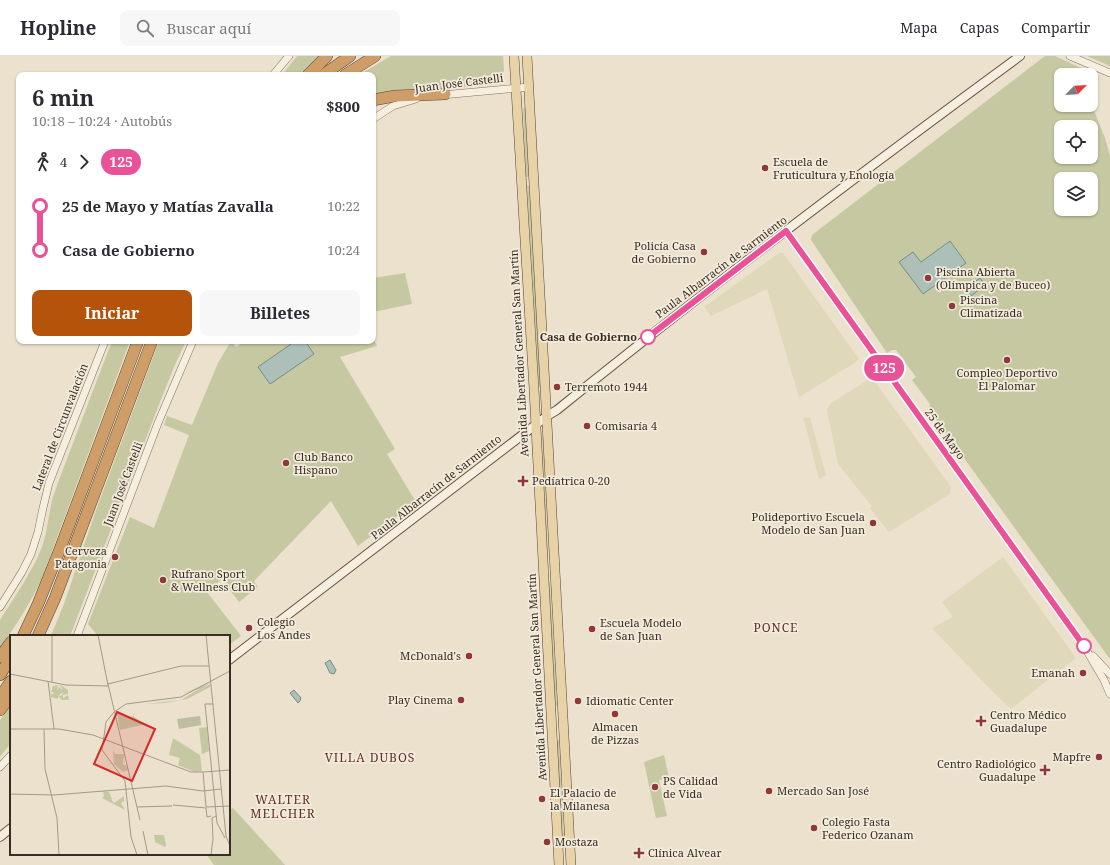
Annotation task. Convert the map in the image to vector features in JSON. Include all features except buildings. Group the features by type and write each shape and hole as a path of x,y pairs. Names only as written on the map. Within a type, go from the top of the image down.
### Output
{"highway":[{"path":"311,72 328,56"},
{"path":"327,72 350,56"},
{"path":"350,72 376,56"},
{"path":"376,99 395,96 445,94"},
{"path":"23,635 42,594 137,344"},
{"path":"38,635 67,567 151,344"},
{"path":"44,635 67,567"},
{"path":"16,635 42,594"},
{"path":"0,656 10,643"},
{"path":"0,674 10,659"},
{"path":"0,697 10,682"},
{"path":"0,710 10,695"}],"main road":[{"name":"Avenida Libertador General San Martín","path":"514,56 559,865"},
{"path":"527,56 571,865"},
{"name":"Paula Albarracín de Sarmiento","path":"230,659 535,425 557,410 648,337 786,231 1020,56"},
{"path":"0,836 10,829"}],"street":[{"path":"276,72 289,56"},
{"path":"1070,56 1110,74"},
{"name":"Juan José Castelli","path":"376,117 397,104 410,100 445,94 529,86"},
{"name":"25 de Mayo","path":"786,231 1086,649 1110,691"},
{"name":"Lateral de Circunvalación","path":"0,607 22,572 30,554 38,532 52,475 104,344"},
{"name":"Juan José Castelli","path":"77,635 161,417 192,344"},
{"name":"25 de Mayo","path":"1086,649 1110,674"},
{"path":"0,767 10,755"}],"shaded area":[{"path":"779,253 783,253 859,359 799,397 767,289 711,316 704,307"},
{"path":"869,379 873,379 951,487 950,494 889,532 870,508 872,506 838,464 827,410 830,404"},
{"path":"806,417 810,418 826,475 819,479 803,419"},
{"path":"1003,557 1076,658 1011,709 932,628 953,617 942,602"}],"green space":[{"path":"297,56 320,56 302,72 284,72"},
{"path":"391,56 503,56 504,71 500,76 493,79 493,84 376,96 376,72 364,72"},
{"name":"Compleo Deportivo El Palomar","path":"1045,56 1055,56 1081,68 1054,68 1054,112 1095,112 1098,120 1054,120 1054,164 1098,164 1098,120 1110,156 1110,659 929,410 930,404 912,380 916,377 896,350 892,350 887,353 811,240 812,235"},
{"path":"1087,56 1110,56 1110,66"},
{"path":"524,107 529,176 528,177 526,177"},
{"path":"528,185 541,386 540,388 527,186"},
{"path":"405,273 412,304 376,311 376,278"},
{"path":"111,344 129,344 42,578 23,614 0,647 0,620 23,584 42,547 52,500"},
{"path":"158,344 185,344 158,407 70,635 51,635 64,604 95,513"},
{"name":"Club Banco Hispano","path":"229,344 234,344 236,347 240,344 376,344 377,346 340,357 395,449 387,454 416,502 358,546 331,501 254,581 258,587 239,602 222,579 207,592 241,636 230,644 230,635 97,635 88,624 130,517 154,528 189,435 164,425 167,416 192,425 218,363"},
{"path":"542,436 548,555 547,556"},
{"path":"550,582 557,705 556,706 549,583"},
{"path":"10,705 10,744 0,757 0,720"},
{"path":"558,740 559,741 564,839 562,839"},
{"name":"PS Calidad de Vida","path":"664,755 669,778 659,780 667,816 656,818 644,762"},
{"path":"233,808 285,865 214,865 207,855 230,855 230,810"}],"water":[{"name":"Piscina Abierta (Olímpica y de Buceo)","path":"950,241 966,263 923,294 899,262 913,252 921,262"},
{"path":"980,278 985,285 971,296 966,288"},
{"path":"291,344 307,344 314,354 270,384 258,367"},
{"path":"330,660 336,670 334,674 330,673 325,663"},
{"path":"294,690 301,698 298,703 290,693"}],"bus line":[{"name":"125","path":"648,337 786,231 1084,646"}],"place":[{"name":"Escuela de Fruticultura y Enología","path":"765,168"},
{"name":"Policía Casa de Gobierno","path":"704,252"},
{"name":"Piscina Abierta (Olímpica y de Buceo)","path":"928,278"},
{"name":"Piscina Climatizada","path":"952,306"},
{"name":"Casa de Gobierno","path":"648,337"},
{"name":"Compleo Deportivo El Palomar","path":"1007,360"},
{"name":"Terremoto 1944","path":"557,387"},
{"name":"Comisaría 4","path":"587,426"},
{"name":"Club Banco Hispano","path":"286,463"},
{"name":"Pedíatrica 0-20","path":"523,481"},
{"name":"Polideportivo Escuela Modelo de San Juan","path":"873,523"},
{"name":"Cerveza Patagonia","path":"115,557"},
{"name":"Rufrano Sport & Wellness Club","path":"163,580"},
{"name":"Colegio Los Andes","path":"249,628"},
{"name":"Escuela Modelo de San Juan","path":"592,629"},
{"name":"McDonald's","path":"469,656"},
{"name":"Emanah","path":"1083,673"},
{"name":"Play Cinema","path":"461,700"},
{"name":"Idiomatic Center","path":"578,701"},
{"name":"Almacen de Pizzas","path":"615,714"},
{"name":"Centro Médico Guadalupe","path":"981,721"},
{"name":"Mapfre","path":"1099,757"},
{"name":"Centro Radiológico Guadalupe","path":"1045,770"},
{"name":"PS Calidad de Vida","path":"655,787"},
{"name":"Mercado San José","path":"769,791"},
{"name":"El Palacio de la Milanesa","path":"542,799"},
{"name":"Colegio Fasta Federico Ozanam","path":"814,828"},
{"name":"Mostaza","path":"547,842"},
{"name":"Clínica Alvear","path":"639,853"}],"district":[{"name":"PONCE","path":"776,628"},
{"name":"VILLA DUBOS","path":"370,758"},
{"name":"WALTER MELCHER","path":"283,807"}]}
